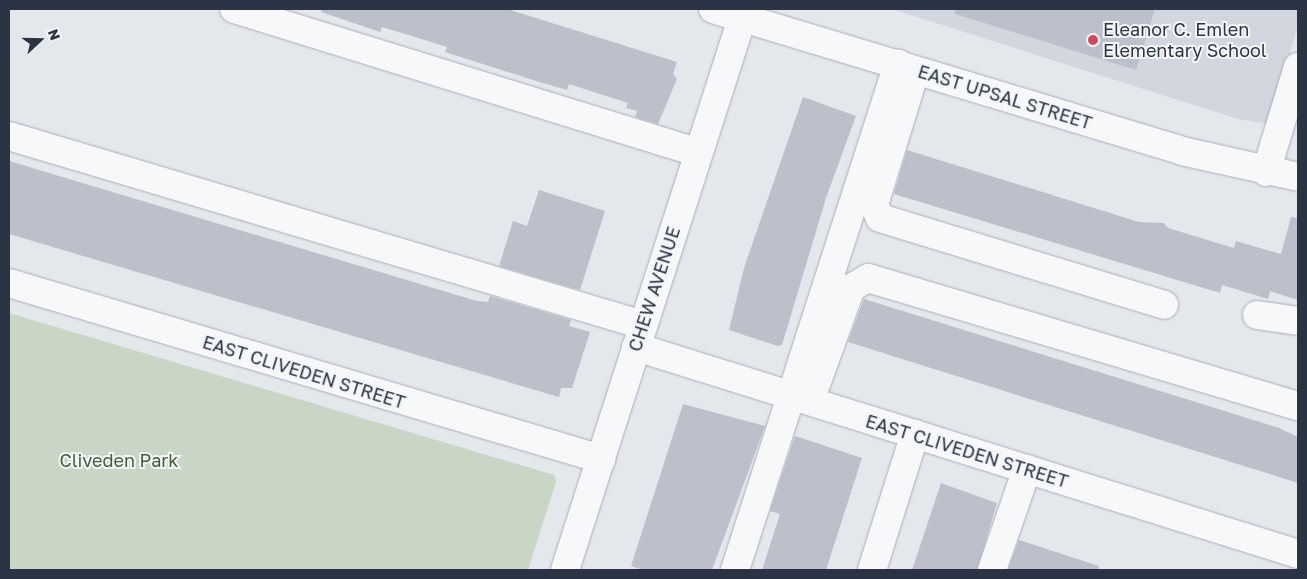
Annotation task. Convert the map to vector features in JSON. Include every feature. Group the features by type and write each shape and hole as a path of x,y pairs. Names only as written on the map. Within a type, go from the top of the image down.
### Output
{"street":[{"path":"234,9 698,153"},
{"name":"EAST UPSAL STREET","path":"714,9 743,13 907,67 1182,151 1266,172 1298,177"},
{"name":"CHEW AVENUE","path":"565,570 743,13"},
{"path":"907,67 874,205 880,218 1164,305"},
{"path":"735,570 800,398 907,67"},
{"path":"1266,172 1298,67"},
{"name":"EAST CLIVEDEN STREET","path":"9,136 639,336 800,398 1298,554"},
{"path":"800,398 851,288 868,278 1298,406"},
{"name":"EAST CLIVEDEN STREET","path":"9,283 600,458"},
{"path":"1257,315 1298,321"},
{"path":"872,570 915,434"},
{"path":"992,570 1027,469"}],"shaded area":[{"name":"Eleanor C. Emlen Elementary School","path":"892,9 1298,9 1298,25 1270,124 1238,119"}],"green space":[{"name":"Cliveden Park","path":"9,313 554,475 556,482 528,570 9,570"}],"building":[{"path":"322,9 507,9 677,62 673,74 677,79 658,124 635,117 637,111 626,108 628,103 569,84 567,90 536,81 445,52 447,47 382,27 380,32 321,12"},
{"name":"Eleanor C. Emlen Elementary School","path":"955,9 1155,9 1136,70 955,14"},
{"path":"803,97 856,116 826,198 782,345 778,346 729,330 744,268"},
{"path":"907,150 1139,222 1164,223 1168,228 1234,248 1236,241 1281,254 1291,217 1298,218 1298,300 1270,291 1268,299 1222,285 1220,293 894,194"},
{"path":"9,161 477,301 488,302 490,296 571,320 569,326 590,332 572,388 561,388 559,397 9,234"},
{"path":"539,190 605,211 580,290 499,266 513,221 527,226"},
{"path":"864,299 1279,428 1298,437 1298,483 848,342"},
{"path":"683,404 765,426 712,570 643,570 631,566"},
{"path":"795,436 862,458 826,570 762,570 780,514 770,511"},
{"path":"941,483 997,503 977,570 912,570"},
{"path":"1019,540 1099,566 1098,570 1008,570"}],"place":[{"name":"Eleanor C. Emlen Elementary School","path":"1093,40"}]}
